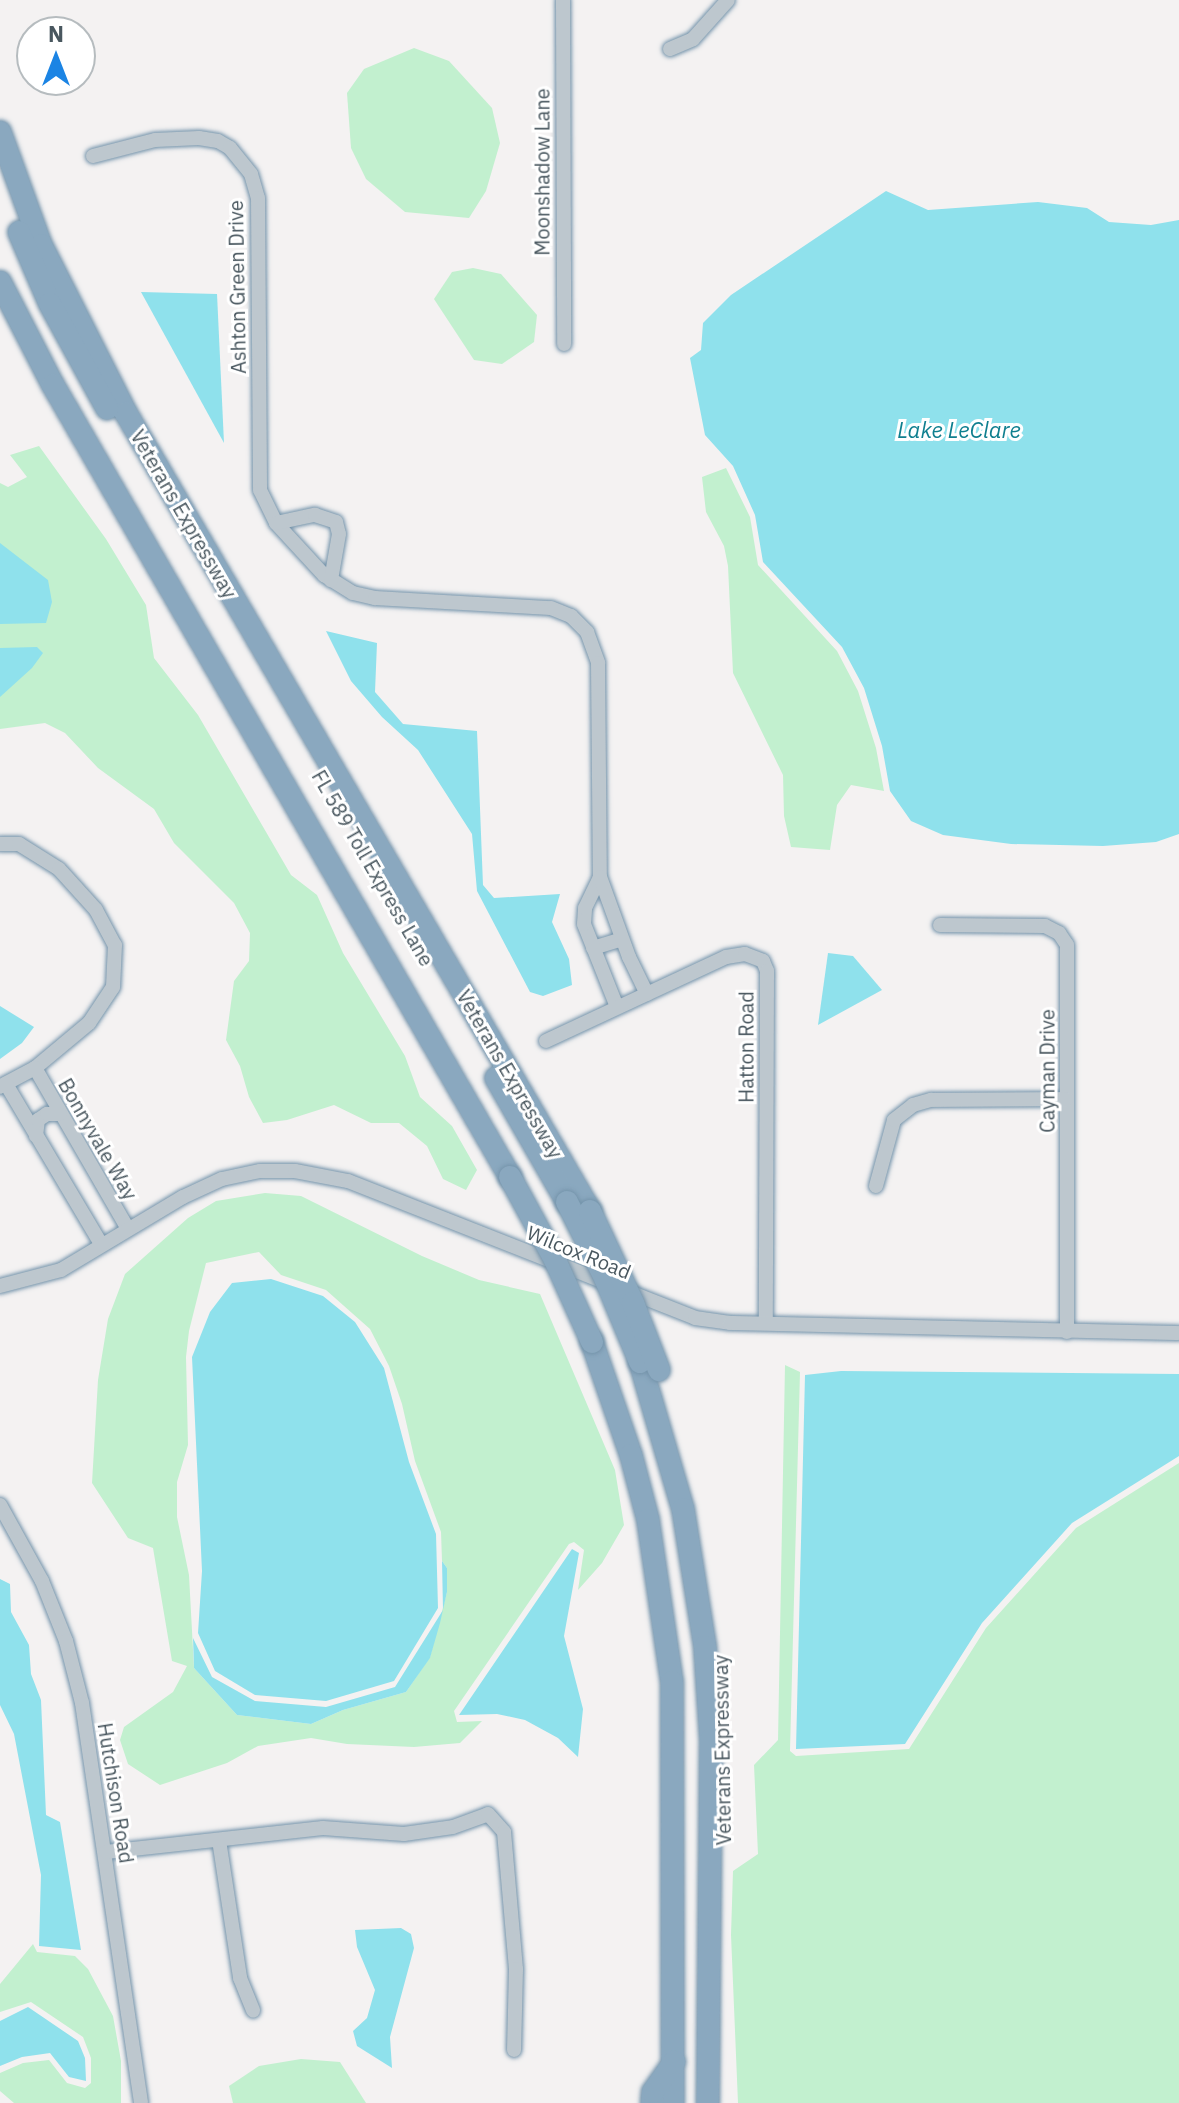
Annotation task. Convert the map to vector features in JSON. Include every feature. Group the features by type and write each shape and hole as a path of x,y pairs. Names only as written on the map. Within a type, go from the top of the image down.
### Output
{"highway":[{"name":"Veterans Expressway","path":"0,132 41,245 119,399 590,1211 633,1303 649,1366 687,1460 705,1536 720,1644 726,1736 722,2103"},
{"name":"FL 589 Toll Express Lane","path":"0,181 32,262 72,347 567,1202 649,1366 683,1509 705,1647 711,1740 708,2103"},
{"path":"0,282 53,385 510,1177 555,1260 592,1342 631,1455 651,1534 666,1625 675,1736 673,2103"},
{"path":"652,2103 653,2092 674,2062"}],"street":[{"name":"Moonshadow Lane","path":"563,0 564,344"},
{"path":"670,49 693,39 728,0"},
{"name":"Ashton Green Drive","path":"93,156 155,140 199,138 218,141 230,148 251,174 258,198 259,477 264,502 276,523 331,580 353,593 375,598 551,608 581,623 593,642 598,663 600,877 622,939 647,994"},
{"path":"276,523 315,515 336,522 339,534 331,580"},
{"path":"0,844 19,844 59,869 96,910 115,945 113,987 89,1023 35,1068 3,1085 101,1244"},
{"name":"Ashton Green Drive","path":"600,877 584,916 593,948 617,1007"},
{"name":"Cayman Drive","path":"940,925 1045,926 1059,933 1067,945 1067,1332"},
{"path":"593,948 622,939"},
{"name":"Hatton Road","path":"546,1041 737,954 755,955 767,971 766,1323"},
{"name":"Bonnyvale Way","path":"35,1068 128,1229"},
{"path":"876,1186 894,1120 913,1105 931,1100 1067,1099"},
{"path":"36,1136 38,1120 47,1114 60,1114"},
{"name":"Wilcox Road","path":"0,1286 61,1270 101,1244 222,1179 260,1171 295,1171 348,1181 695,1318 730,1323 1179,1333"},
{"name":"Hutchison Road","path":"0,1505 42,1581 66,1641 82,1703 141,2103"},
{"path":"106,1852 323,1828 404,1834 453,1827 488,1814 504,1832 516,1969 514,2050"},
{"path":"219,1840 240,1978 253,2010"}],"green space":[{"path":"414,48 449,61 492,108 500,143 486,191 469,218 405,212 366,179 351,148 347,93 364,69"},
{"path":"473,268 501,274 537,315 534,342 502,364 474,360 434,299 452,272"},
{"path":"39,446 106,539 146,605 154,658 198,715 291,875 317,895 343,953 405,1056 420,1097 452,1126 477,1170 466,1190 443,1179 427,1146 399,1123 371,1123 334,1105 287,1120 263,1123 226,1040 234,981 249,961 250,933 234,903 174,843 154,809 98,768 65,733 45,723 0,729 0,483 8,487 27,477 10,455"},
{"path":"726,468 750,517 758,565 837,651 858,691 876,748 884,791 851,785 837,805 830,850 791,847 784,816 783,775 733,673 728,566 724,546 706,512 702,477"},
{"path":"265,1193 301,1196 422,1256 479,1280 540,1294 615,1470 624,1525 602,1563 578,1590 584,1550 574,1542 569,1544 454,1711 457,1722 482,1721 460,1743 414,1747 347,1744 311,1738 258,1746 227,1763 160,1785 128,1764 120,1740 124,1727 173,1692 187,1666 172,1661 153,1548 128,1538 92,1483 98,1380 108,1319 125,1274 188,1218 216,1201","holes":["259,1252 281,1275 326,1290 370,1329 389,1366 402,1404 415,1461 441,1532 442,1561 447,1568 447,1592 430,1657 406,1692 343,1710 311,1724 237,1715 194,1668 189,1575 177,1517 177,1482 188,1445 186,1357 189,1331 206,1263"]},
{"path":"785,1365 800,1372 790,1751 796,1756 909,1749 986,1628 1076,1528 1179,1463 1179,2103 738,2103 731,1935 733,1871 758,1854 754,1765 778,1740"},
{"path":"33,1944 37,1952 75,1956 88,1969 113,2016 121,2061 121,2103 14,2103 0,2091 0,2073 23,2063 49,2060 67,2083 85,2088 91,2083 91,2058 83,2037 31,2002 0,2012 0,1984"},
{"path":"301,2059 340,2062 366,2103 233,2103 229,2086 259,2066"}],"water":[{"name":"Lake LeClare","path":"886,191 928,210 1038,202 1087,208 1109,222 1151,225 1179,220 1179,834 1156,842 1103,846 1011,844 943,835 911,821 890,791 882,746 864,688 842,647 763,562 755,515 733,466 705,435 690,358 701,350 703,323 731,295"},
{"path":"141,292 217,294 224,443"},
{"path":"0,543 48,580 52,602 46,623 0,624"},
{"path":"326,631 377,643 375,692 403,724 477,731 483,885 494,898 560,894 552,922 569,959 572,985 543,996 530,992 477,891 472,834 418,750 382,717 351,681"},
{"path":"37,647 43,653 32,668 0,697 0,648"},
{"path":"828,953 853,956 882,990 818,1025"},
{"path":"0,1006 34,1027 22,1043 0,1059"},
{"path":"271,1279 323,1296 355,1322 384,1368 409,1462 436,1534 438,1608 394,1681 326,1701 255,1695 215,1671 198,1633 202,1571 192,1357 210,1312 232,1283"},
{"path":"841,1371 1179,1374 1179,1456 1072,1523 982,1623 905,1744 796,1749 805,1375"},
{"path":"572,1549 579,1553 564,1636 583,1709 578,1757 558,1738 525,1720 497,1714 459,1715"},
{"path":"442,1561 447,1568 443,1610"},
{"path":"0,1579 10,1584 11,1612 29,1645 31,1674 41,1700 46,1815 60,1822 81,1950 39,1946 41,1875 14,1734 0,1705"},
{"path":"443,1610 430,1658 406,1692 343,1710 311,1724 237,1715 194,1668 193,1638 212,1677 255,1701 326,1707 395,1687"},
{"path":"401,1928 411,1934 414,1948 390,2037 392,2068 357,2046 353,2031 367,2018 375,1990 357,1947 355,1930"},
{"path":"28,2007 78,2041 85,2058 86,2081 69,2077 50,2053 22,2057 0,2066 0,2021"}]}
